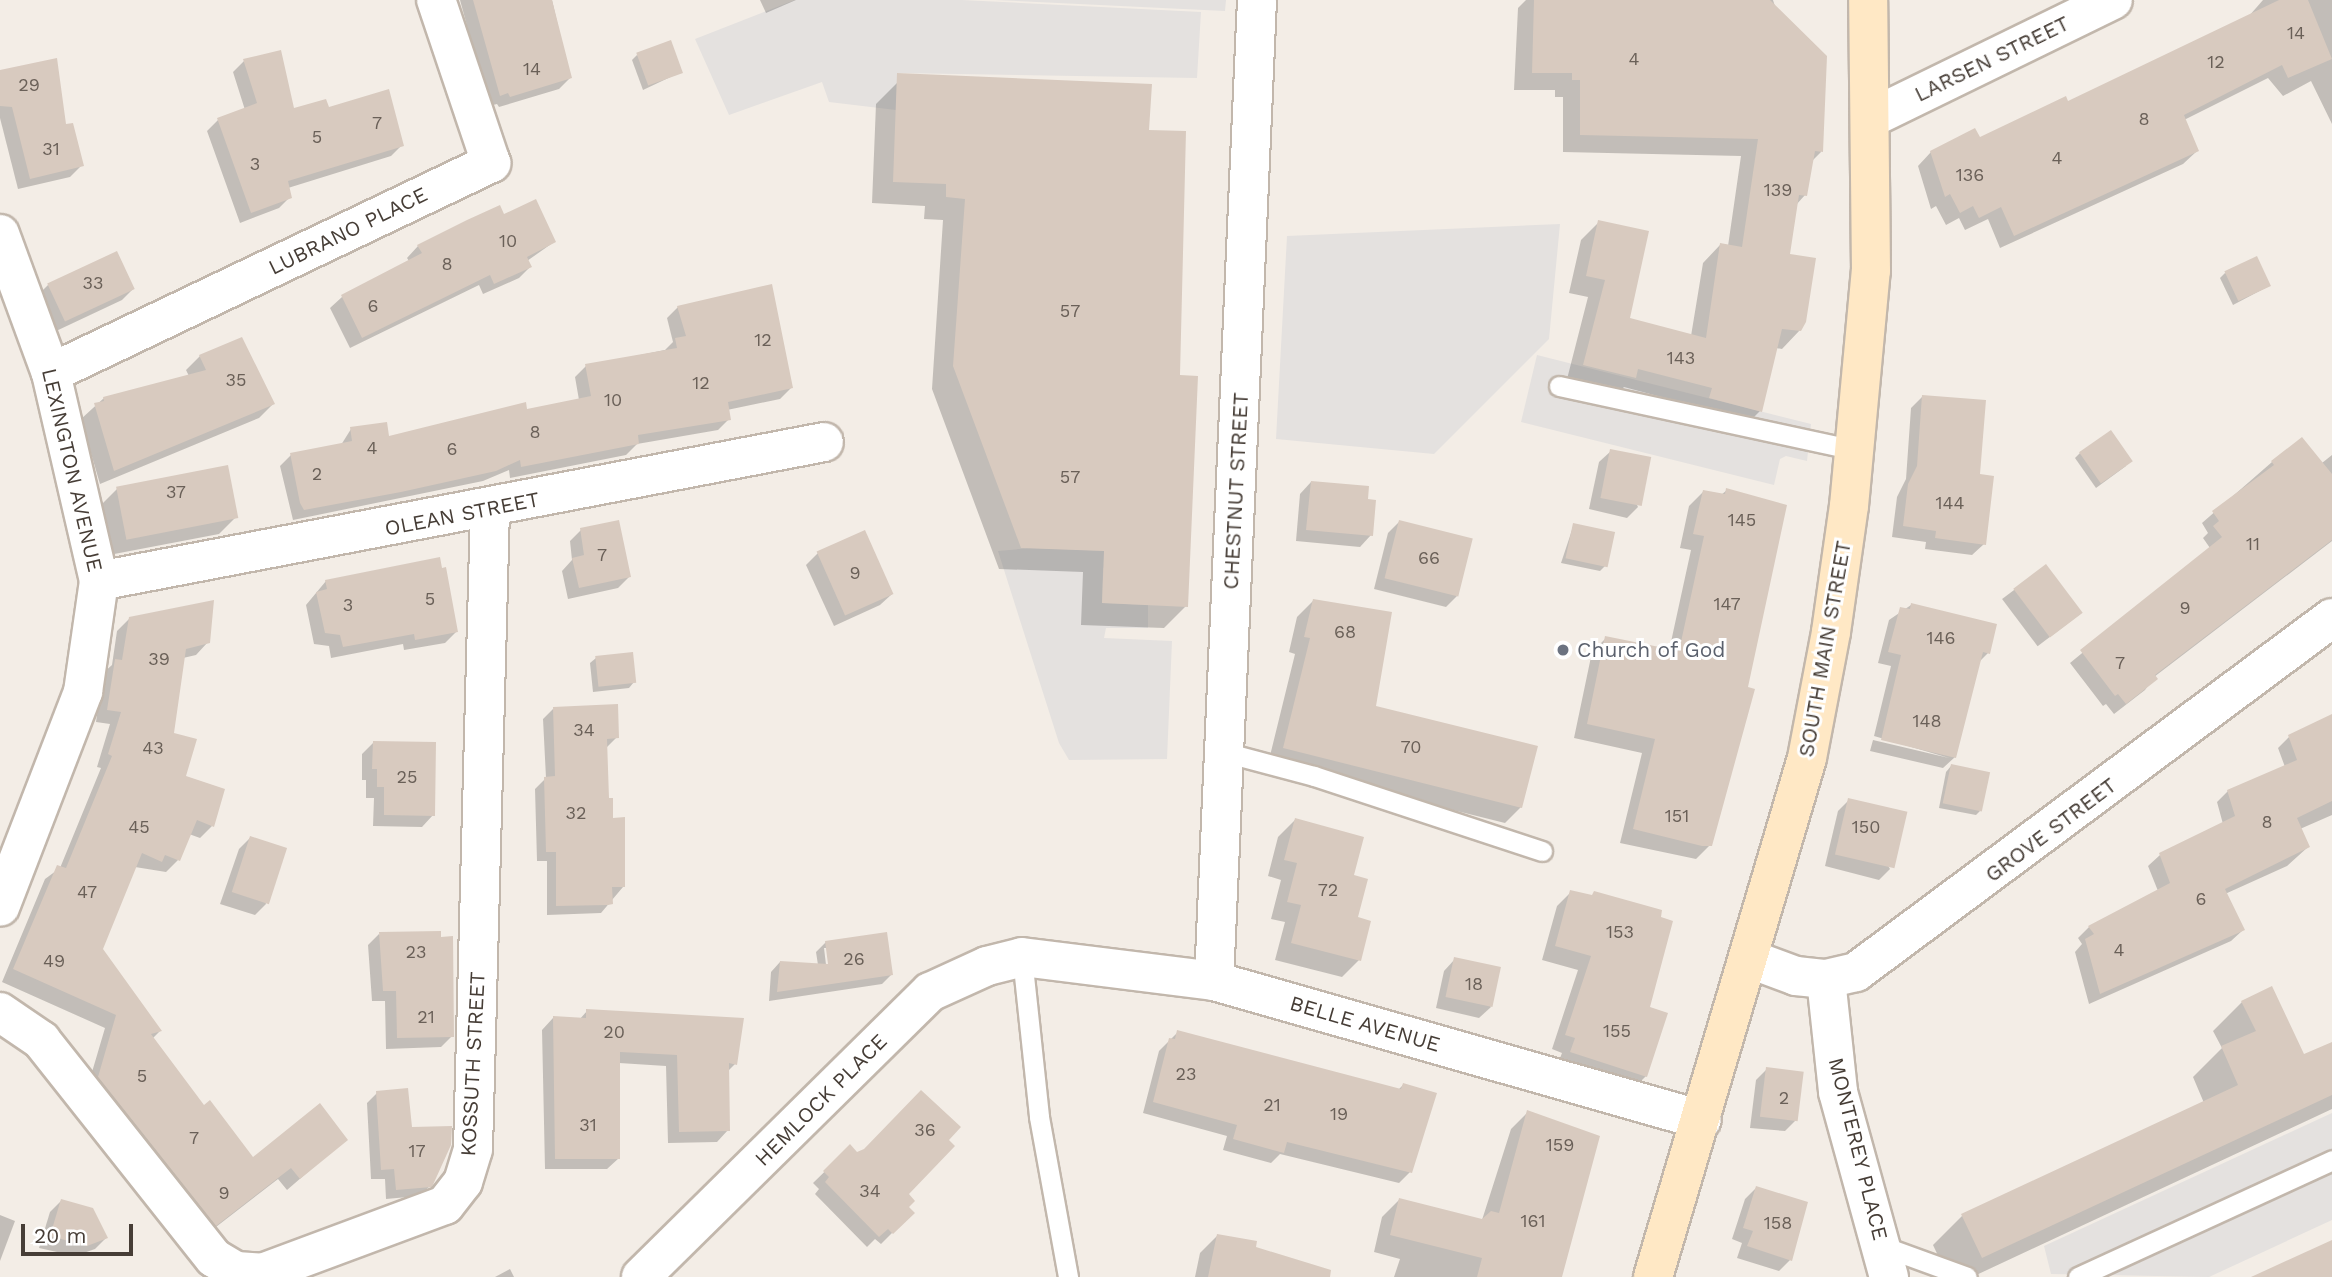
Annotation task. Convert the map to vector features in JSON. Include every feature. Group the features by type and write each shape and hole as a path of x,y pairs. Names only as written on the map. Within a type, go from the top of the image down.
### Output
{"main road":[{"name":"SOUTH MAIN STREET","path":"1653,1277 1750,959 1807,758 1831,632 1854,450 1871,271 1868,0"}],"street":[{"name":"LUBRANO PLACE","path":"51,373 491,163 436,0"},
{"name":"CHESTNUT STREET","path":"1214,981 1257,0"},
{"name":"LARSEN STREET","path":"1871,118 2113,0"},
{"name":"LEXINGTON AVENUE","path":"0,234 51,373 99,582 83,692 0,907"},
{"name":"OLEAN STREET","path":"99,582 489,509 824,442"},
{"name":"KOSSUTH STREET","path":"0,1012 41,1040 214,1258 236,1271 262,1273 445,1205 463,1182 473,1149 489,509"},
{"name":"GROVE STREET","path":"1750,959 1796,976 1826,979 1856,972 1910,936 2332,618"},
{"name":"BELLE AVENUE","path":"1022,957 1214,981 1702,1120"},
{"name":"HEMLOCK PLACE","path":"640,1277 930,992 987,966 1022,957"},
{"name":"MONTEREY PLACE","path":"1826,979 1838,1092 1886,1261"}],"lane":[{"path":"1559,386 1854,450"},
{"path":"1224,752 1314,776 1542,851"},
{"path":"1022,957 1039,1117 1068,1277"},
{"path":"2078,1277 2332,1160"},
{"path":"1886,1261 1967,1277"}],"shaded area":[{"path":"795,0 962,0 1201,12 1197,78 898,73 896,110 829,102 822,82 729,115 695,39"},
{"path":"995,0 1226,0 1225,11"},
{"path":"1560,224 1549,339 1434,454 1276,439 1287,236"},
{"path":"1537,355 1811,424 1807,461 1786,456 1780,459 1774,485 1521,422"},
{"path":"1030,548 1113,551 1103,569 1102,603 1148,605 1148,628 1106,628 1104,638 1172,641 1167,759 1069,760 1059,743 998,551"},
{"path":"2332,1113 2332,1220 2209,1277 2051,1274 2044,1246"}],"building":[{"path":"473,0 552,0 572,78 510,97 508,93 500,96"},
{"path":"1534,0 1770,0 1827,56 1823,152 1815,151 1807,196 1799,195 1790,254 1816,258 1806,322 1801,331 1782,329 1762,412 1709,398 1712,388 1638,369 1636,378 1583,365 1605,280 1586,276 1598,220 1649,231 1630,318 1706,338 1720,243 1742,247 1758,139 1580,135 1580,80 1572,80 1572,73 1532,73"},
{"path":"2279,0 2308,0 2332,59 2288,78 2282,65 2184,115 2199,151 2014,236 2001,207 1979,218 1973,206 1960,213 1950,194 1945,197 1930,151 1975,128 1980,137 2066,96 2068,101"},
{"path":"671,40 683,73 648,86 636,53"},
{"path":"281,50 294,108 326,99 329,107 389,89 404,146 288,181 292,198 251,213 217,118 257,103 243,59"},
{"path":"57,58 66,124 73,123 84,166 30,179 12,107 0,106 0,70"},
{"path":"897,73 1152,84 1149,130 1186,131 1180,375 1198,376 1188,607 1102,603 1104,551 1021,548 953,366 965,199 946,197 946,184 893,182"},
{"path":"536,199 556,242 527,257 532,267 494,284 490,275 362,338 341,295 422,253 417,245 467,220 500,205 504,214"},
{"path":"117,251 135,289 65,322 47,284"},
{"path":"2257,256 2271,286 2238,301 2224,271"},
{"path":"772,284 793,388 728,402 731,420 638,435 639,444 521,467 520,460 496,471 401,492 304,510 300,503 290,453 352,441 350,427 387,422 389,436 526,402 527,409 591,396 585,364 677,348 675,338 686,336 677,306"},
{"path":"242,337 275,404 114,471 94,403 104,401 103,397 206,370 199,355"},
{"path":"1922,395 1986,400 1980,474 1994,476 1986,545 1935,538 1936,531 1903,526 1908,484 1917,466"},
{"path":"2111,430 2133,461 2101,483 2079,452"},
{"path":"2302,437 2332,474 2332,540 2155,675 2158,679 2126,704 2118,694 2115,696 2080,650 2222,537 2213,526 2219,521 2212,511 2274,465 2271,461"},
{"path":"1610,449 1651,457 1642,506 1600,498"},
{"path":"228,465 238,518 126,540 116,487"},
{"path":"1311,481 1369,486 1368,499 1376,500 1373,536 1306,530"},
{"path":"1726,488 1787,505 1748,687 1755,689 1712,846 1702,846 1633,829 1655,739 1587,724 1605,636 1679,651 1704,536 1693,534 1703,490 1725,494"},
{"path":"619,520 631,577 579,588 572,558 584,555 580,528"},
{"path":"1399,520 1473,538 1458,597 1384,578"},
{"path":"1573,523 1615,532 1608,567 1566,558"},
{"path":"865,530 893,594 845,616 817,552"},
{"path":"440,557 442,568 446,567 458,632 415,640 414,634 343,647 340,635 325,633 316,592 327,589 325,580"},
{"path":"2046,564 2083,613 2050,637 2013,589"},
{"path":"1313,599 1392,612 1376,706 1538,746 1522,808 1283,748 1310,638 1304,637"},
{"path":"214,600 210,643 186,649 174,733 197,739 186,776 225,789 214,827 197,820 180,861 165,855 162,862 142,853 103,949 162,1031 151,1034 204,1105 210,1100 253,1157 320,1103 348,1140 300,1179 291,1168 216,1226 98,1077 116,1015 13,969 57,865 66,868 112,756 108,754 121,712 107,710 115,659 122,660 129,617"},
{"path":"1911,603 1997,624 1990,654 1983,652 1956,758 1881,740 1901,655 1888,652 1900,607 1910,609"},
{"path":"633,652 636,683 598,687 595,656"},
{"path":"618,704 619,738 607,739 609,798 613,798 613,818 625,817 625,887 612,887 613,904 556,906 556,852 546,852 544,777 555,776 553,707"},
{"path":"2332,714 2332,801 2297,818 2310,847 2225,889 2245,930 2100,994 2085,939 2094,934 2088,926 2170,883 2159,853 2235,816 2227,790 2297,760 2288,735"},
{"path":"373,741 436,742 435,816 384,815 384,787 377,787 377,769 372,769"},
{"path":"1951,764 1990,772 1982,811 1943,803"},
{"path":"1848,798 1907,812 1894,868 1835,855"},
{"path":"1295,818 1364,837 1354,875 1368,879 1358,917 1371,921 1361,961 1291,943 1301,905 1287,902 1297,863 1284,860"},
{"path":"250,836 287,848 269,904 232,892"},
{"path":"1570,890 1592,895 1594,891 1662,910 1661,917 1673,921 1650,1007 1668,1013 1647,1077 1570,1052 1575,1038 1565,1035 1591,956 1555,946"},
{"path":"441,931 441,937 453,936 454,1037 397,1038 396,991 383,991 379,932"},
{"path":"887,932 893,975 777,992 780,961 828,964 825,941"},
{"path":"1454,957 1501,967 1492,1007 1445,997"},
{"path":"2272,986 2304,1054 2332,1042 2332,1095 1982,1258 1961,1214 2238,1085 2221,1046 2256,1031 2241,1001"},
{"path":"586,1009 744,1018 737,1065 729,1063 730,1131 679,1132 677,1055 620,1052 620,1159 555,1159 553,1016 586,1018"},
{"path":"1177,1030 1401,1089 1403,1083 1437,1093 1412,1173 1287,1142 1284,1153 1233,1139 1237,1125 1153,1102 1169,1038 1175,1039"},
{"path":"1766,1067 1804,1072 1798,1121 1760,1117"},
{"path":"408,1088 412,1127 452,1126 451,1145 432,1187 396,1190 394,1169 381,1170 376,1091"},
{"path":"921,1090 961,1127 949,1140 955,1146 909,1194 915,1201 909,1207 915,1213 893,1234 888,1229 879,1237 825,1182 829,1177 823,1171 850,1144 857,1152 864,1149"},
{"path":"1527,1110 1600,1136 1562,1277 1477,1277 1482,1258 1390,1235 1399,1198 1482,1219 1491,1211 1499,1213"},
{"path":"1756,1186 1808,1202 1792,1261 1747,1246 1753,1231 1743,1228"},
{"path":"61,1199 93,1208 108,1238 87,1246 50,1236"},
{"path":"1217,1234 1257,1241 1256,1247 1331,1270 1330,1277 1208,1277"},
{"path":"2332,1240 2332,1277 2251,1277"}],"place":[{"name":"Church of God","path":"1563,650"}]}
